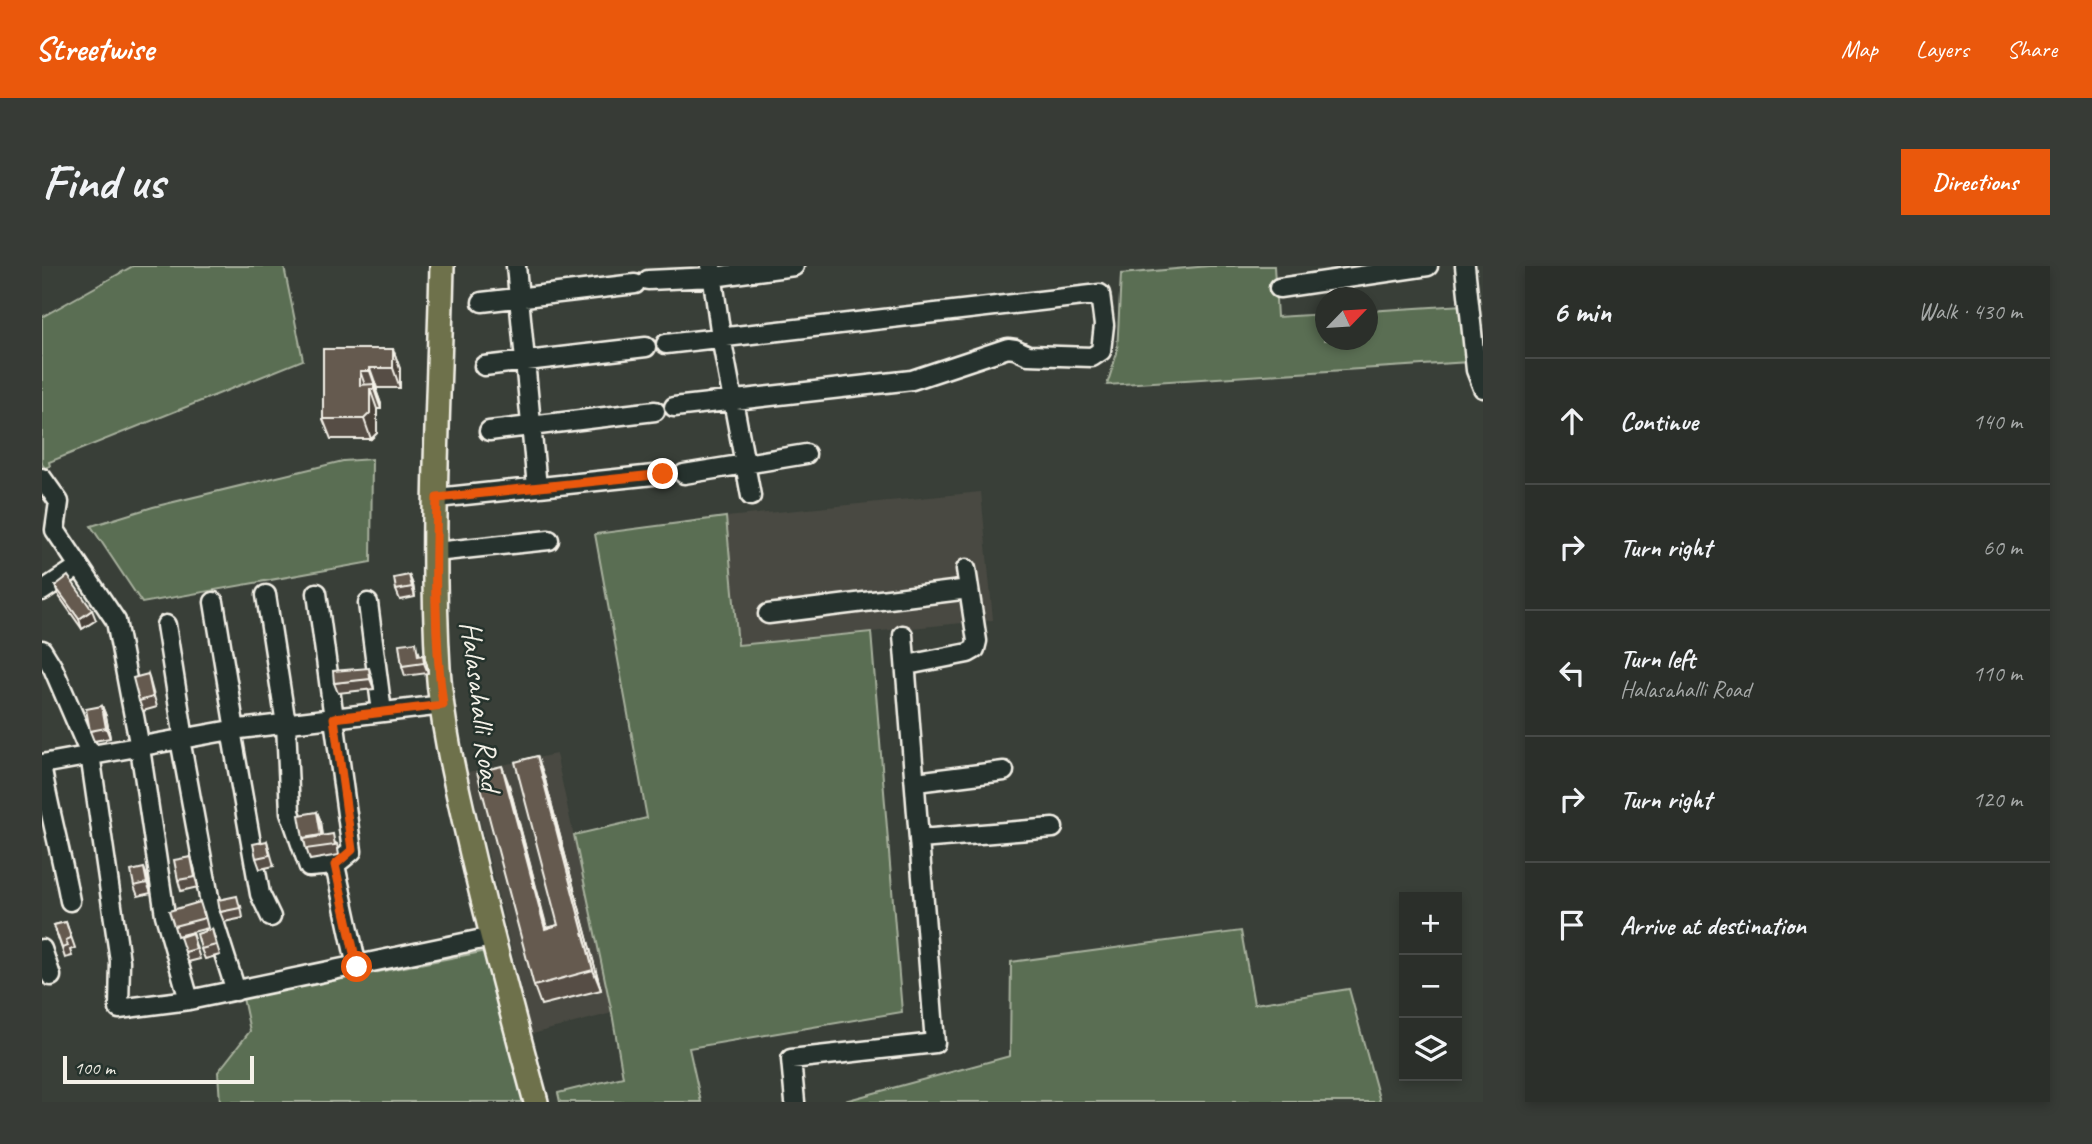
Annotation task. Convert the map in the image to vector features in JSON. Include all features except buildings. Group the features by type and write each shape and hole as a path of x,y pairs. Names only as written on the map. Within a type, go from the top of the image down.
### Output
{"main road":[{"name":"Halasahalli Road","path":"442,266 435,552 438,670 451,756 492,937 536,1102"}],"street":[{"path":"516,266 537,487"},
{"path":"482,302 712,271 794,266"},
{"path":"1279,288 1428,266"},
{"path":"1465,266 1476,370 1483,388"},
{"path":"712,271 721,337 751,496"},
{"path":"666,344 1100,294 1104,325 1101,351 1092,356 1028,355 1015,348 1008,348 912,380 674,407"},
{"path":"484,366 646,347"},
{"path":"489,431 655,411"},
{"path":"684,474 806,454"},
{"path":"437,498 663,474"},
{"path":"42,478 49,501 59,502 55,530 116,621 140,748 164,915 188,1000"},
{"path":"435,552 550,540"},
{"path":"42,591 78,567"},
{"path":"907,665 968,653 975,649 977,640 966,569"},
{"path":"768,614 969,589"},
{"path":"266,595 286,724 290,812 309,867 335,865 352,850 317,593"},
{"path":"214,602 260,894 271,917"},
{"path":"368,603 382,712"},
{"path":"166,625 182,739 213,919 236,990"},
{"path":"795,1102 791,1059 935,1043 903,635"},
{"path":"42,650 53,668 90,754 120,961 119,1009 188,1000 492,937"},
{"path":"42,764 233,730 443,705"},
{"path":"42,769 70,901"},
{"path":"916,782 1004,771"},
{"path":"920,839 1053,828"},
{"path":"335,865 357,967"},
{"path":"42,949 51,976"}],"shaded area":[{"path":"981,492 993,620 738,645 726,517"},
{"path":"556,754 612,1013 532,1034 468,772"}],"green space":[{"path":"133,266 286,266 284,267 303,360 49,462 50,466 45,468 42,464 42,317"},
{"path":"1209,266 1274,266 1277,317 1315,315 1315,350 1378,350 1378,310 1463,305 1469,362 1107,385 1117,353 1121,274"},
{"path":"372,459 371,562 142,603 91,526 153,507 343,461"},
{"path":"726,517 738,645 871,632 902,1012 689,1048 701,1102 560,1102 558,1093 623,1077 574,835 647,818 595,534"},
{"path":"1241,931 1254,1004 1349,989 1380,1102 841,1102 1010,1056 1011,962"},
{"path":"492,950 531,1102 220,1102 218,1072 250,1031 243,998"}],"route":[{"path":"357,967 335,865 352,850 334,718 443,705 438,670 435,552 437,498 663,474"}]}
